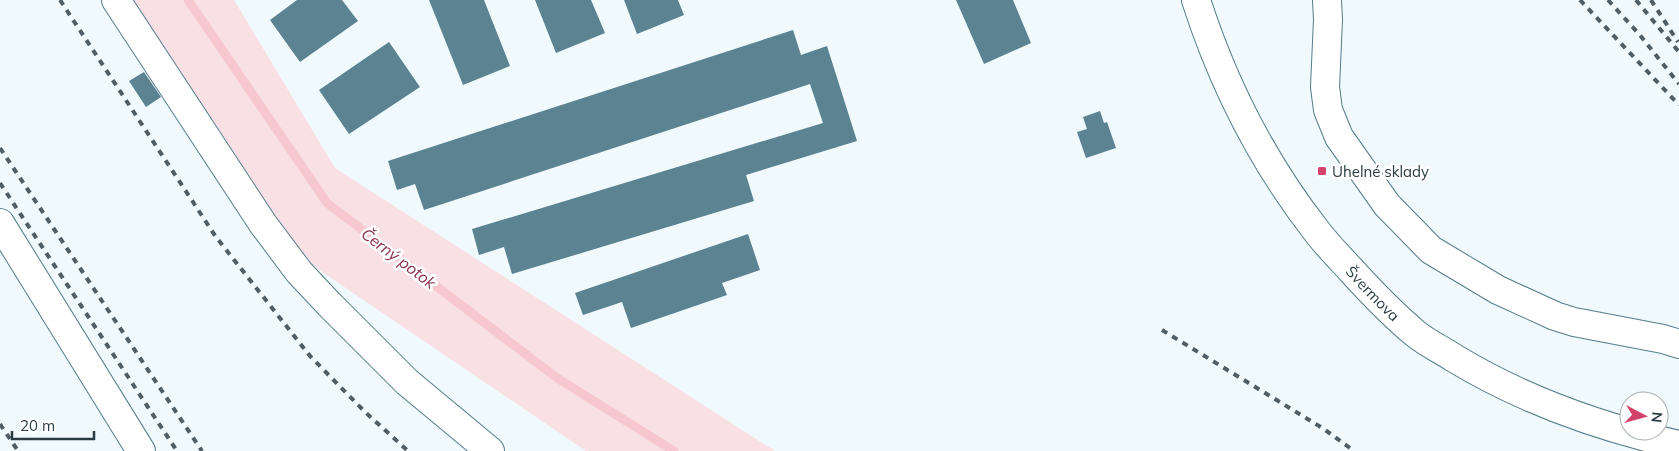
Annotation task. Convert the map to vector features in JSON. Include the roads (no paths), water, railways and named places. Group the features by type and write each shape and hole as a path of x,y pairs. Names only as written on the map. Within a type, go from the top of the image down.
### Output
{"street":[{"path":"116,0 263,224 299,272 407,382 490,451"},
{"name":"Švermova","path":"1196,0 1206,32 1243,118 1290,195 1319,234 1368,288 1416,335 1477,372 1536,402 1603,426 1666,442"},
{"path":"1327,0 1325,87 1328,110 1339,137 1387,205 1431,250 1498,290 1555,316 1574,322 1663,339 1679,344"},
{"path":"0,223 141,451"},
{"path":"407,382 460,451"}],"waterway":[{"name":"Černý potok","path":"188,0 327,203 557,378 674,451"}],"railway":[{"path":"60,0 216,237 310,356 364,411 408,451"},
{"path":"1580,0 1679,105"},
{"path":"1608,0 1639,34 1679,84"},
{"path":"1636,0 1679,52"},
{"path":"1651,0 1678,42"},
{"path":"0,148 202,451"},
{"path":"0,183 177,451"},
{"path":"1162,330 1324,429 1354,451"},
{"path":"0,424 18,451"}],"place":[{"name":"Uhelné sklady","path":"1322,171"}]}
